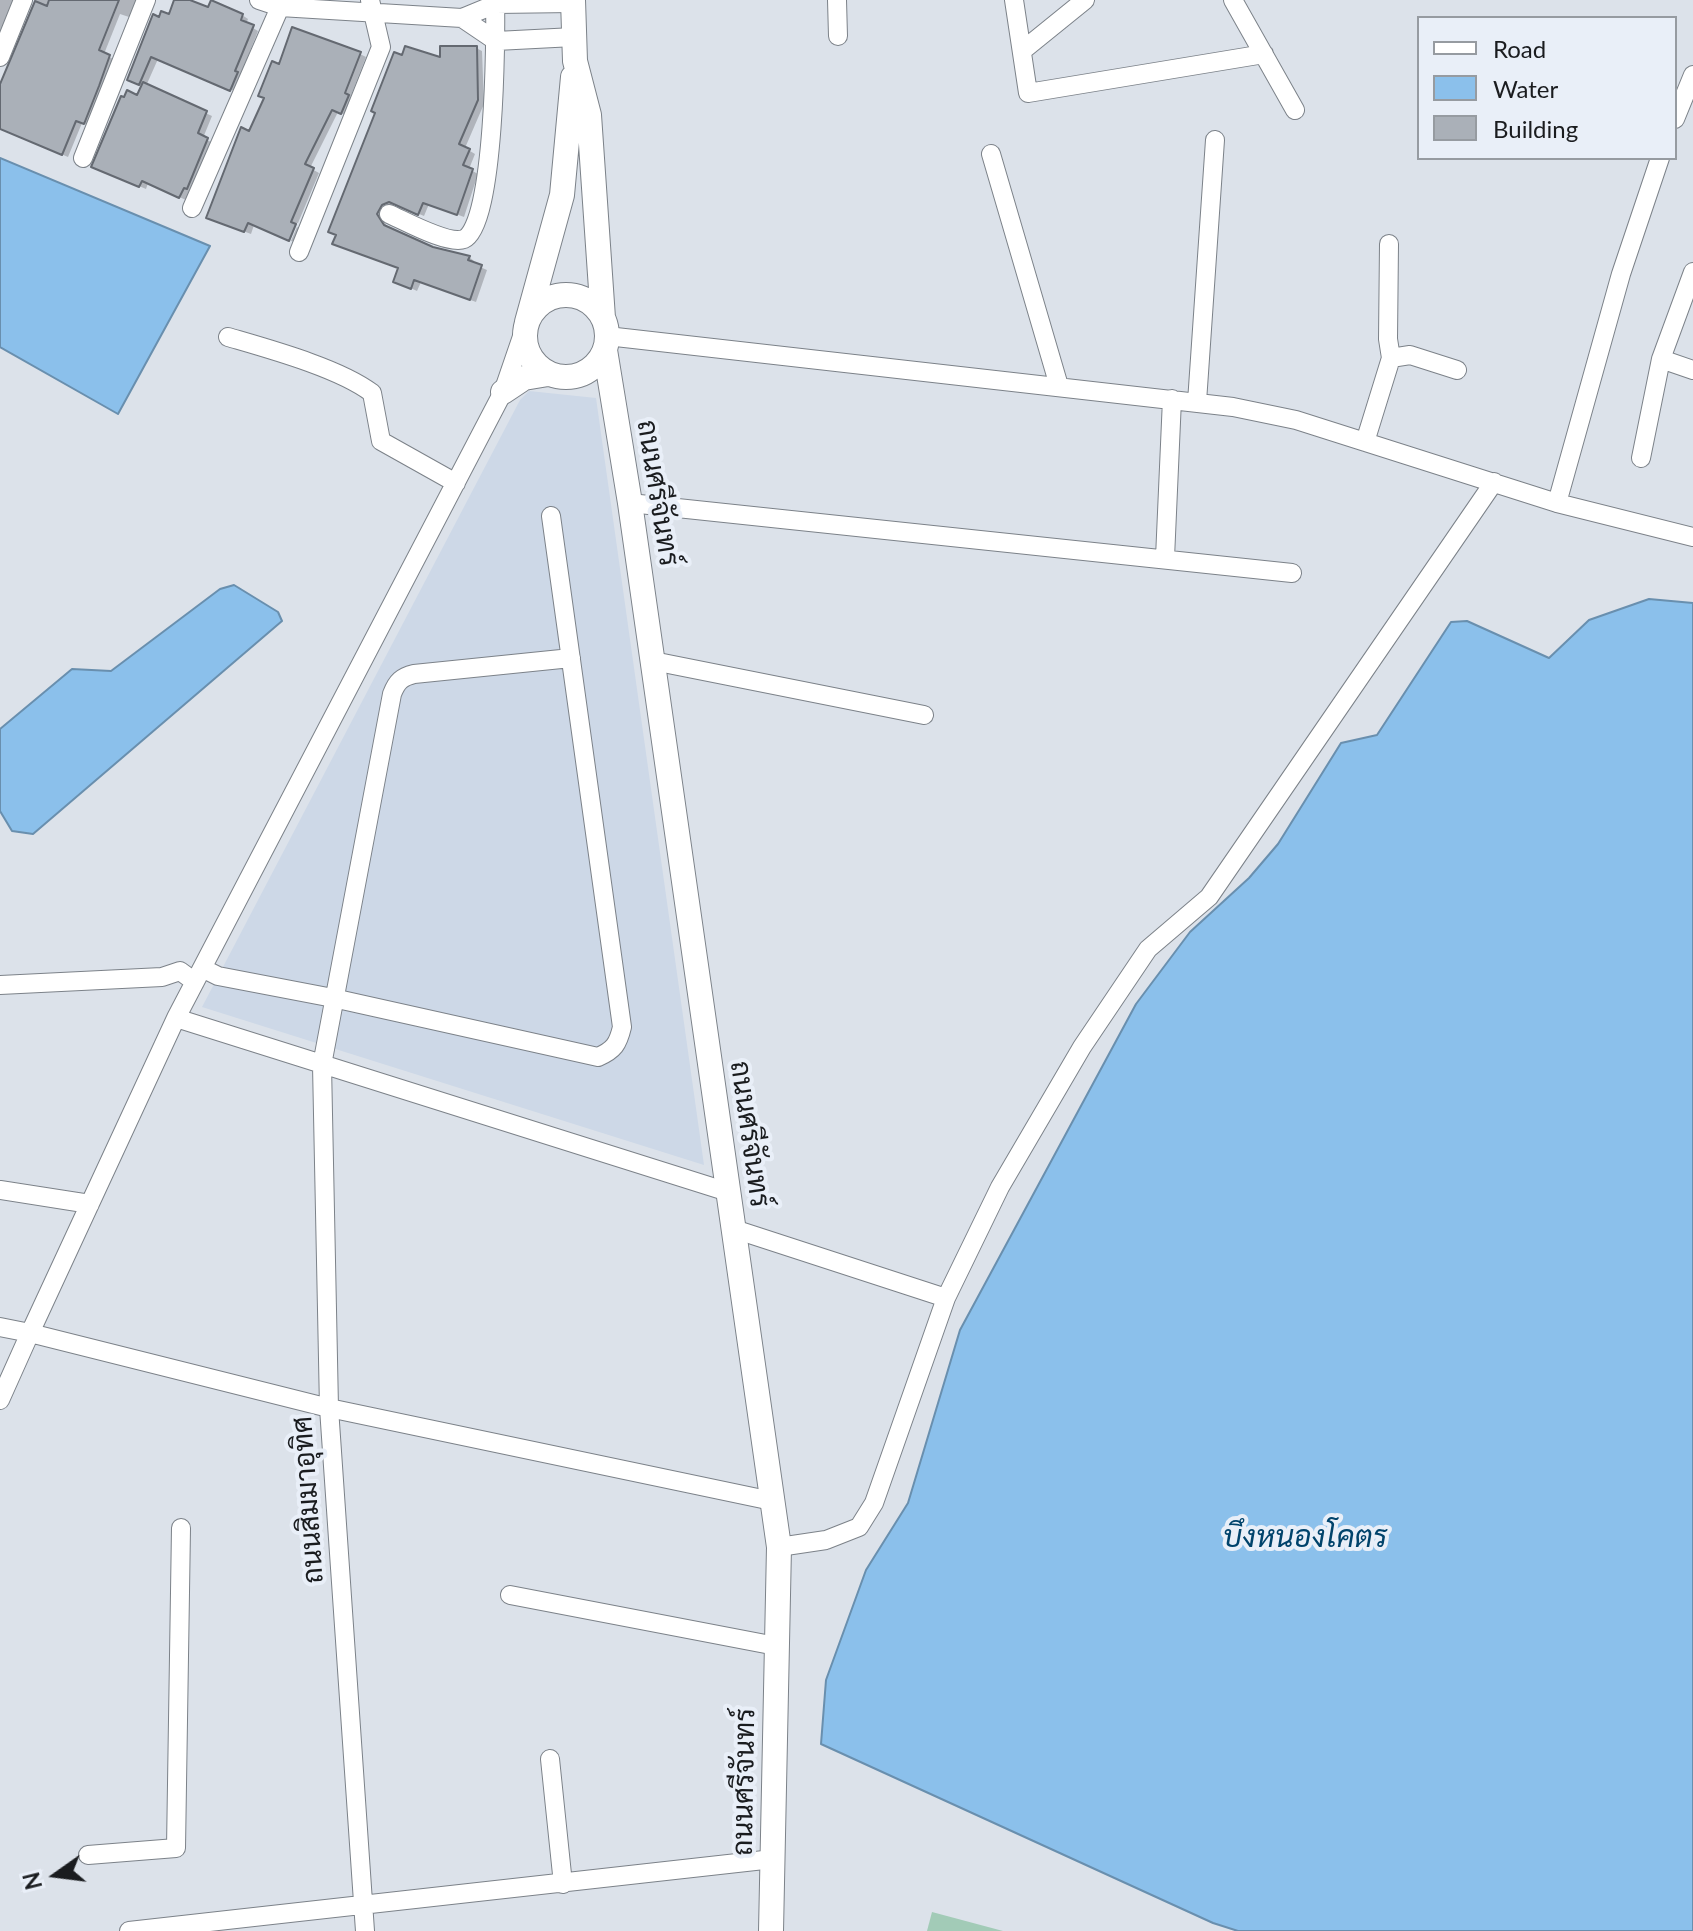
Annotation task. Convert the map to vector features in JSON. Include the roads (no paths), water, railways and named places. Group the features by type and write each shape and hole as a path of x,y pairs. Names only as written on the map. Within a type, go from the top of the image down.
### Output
{"main road":[{"name":"ถนนศรีจันทร์","path":"573,2 575,49 589,115 605,335 615,412 779,1547 771,1931"},
{"path":"548,374 530,357 524,334 562,195 575,49"},
{"path":"503,392 524,378 548,374 570,378 591,370 605,335 595,307 571,295 544,301 527,322"},
{"path":"580,375 601,387 615,412"}],"street":[{"path":"0,57 23,0"},
{"path":"83,158 146,0"},
{"path":"259,0 280,7 371,7 462,18 496,41 575,49"},
{"path":"837,0 838,36"},
{"path":"1014,0 1028,93 1264,54"},
{"path":"1022,51 1085,0"},
{"path":"1233,0 1295,110"},
{"path":"389,214 450,240 465,238 474,229 490,162 496,2"},
{"path":"462,18 496,2 573,2"},
{"path":"192,208 280,7"},
{"path":"299,252 381,47 371,7"},
{"path":"1677,114 1693,75"},
{"path":"1197,402 1215,140"},
{"path":"991,154 1059,386"},
{"path":"1557,503 1621,274 1659,160"},
{"path":"1365,442 1391,358 1388,339 1389,244"},
{"path":"1641,458 1661,359 1693,272"},
{"path":"0,1400 176,1018 503,392 527,322"},
{"path":"605,335 1197,402 1296,420 1557,503 1693,537"},
{"path":"228,337 279,352 360,384 372,393 381,441 456,483"},
{"path":"1391,358 1410,355 1457,370"},
{"path":"1661,359 1693,370"},
{"path":"1165,558 1172,399"},
{"path":"779,1547 826,1540 859,1527 874,1503 946,1298 1000,1187 1082,1047 1148,949 1209,897 1494,482"},
{"path":"630,503 1292,573"},
{"path":"0,985 162,977 180,971 333,998 598,1057 611,1052 618,1043 622,1027 551,516"},
{"name":"ถนนสิมมาอุทิศ","path":"365,1931 329,1408 322,1065 396,683 404,676 414,674 571,658"},
{"path":"653,661 924,715"},
{"path":"176,1018 728,1192"},
{"path":"0,1190 90,1204"},
{"path":"734,1229 946,1298"},
{"path":"0,1327 329,1408 772,1501"},
{"path":"88,1855 176,1848 181,1528"},
{"path":"510,1595 776,1646"},
{"path":"550,1759 563,1884"},
{"path":"129,1931 773,1859"}],"water":[{"path":"0,158 210,246 118,414 0,347"},
{"path":"234,585 278,612 282,621 33,834 12,831 0,811 0,729 72,669 111,671 220,589"},
{"name":"บึงหนองโคตร","path":"1649,599 1693,603 1693,1931 1238,1931 1213,1923 821,1744 826,1680 866,1570 908,1503 960,1330 1136,1004 1190,932 1249,878 1278,844 1341,743 1377,735 1451,622 1467,621 1549,658 1589,620"}]}
